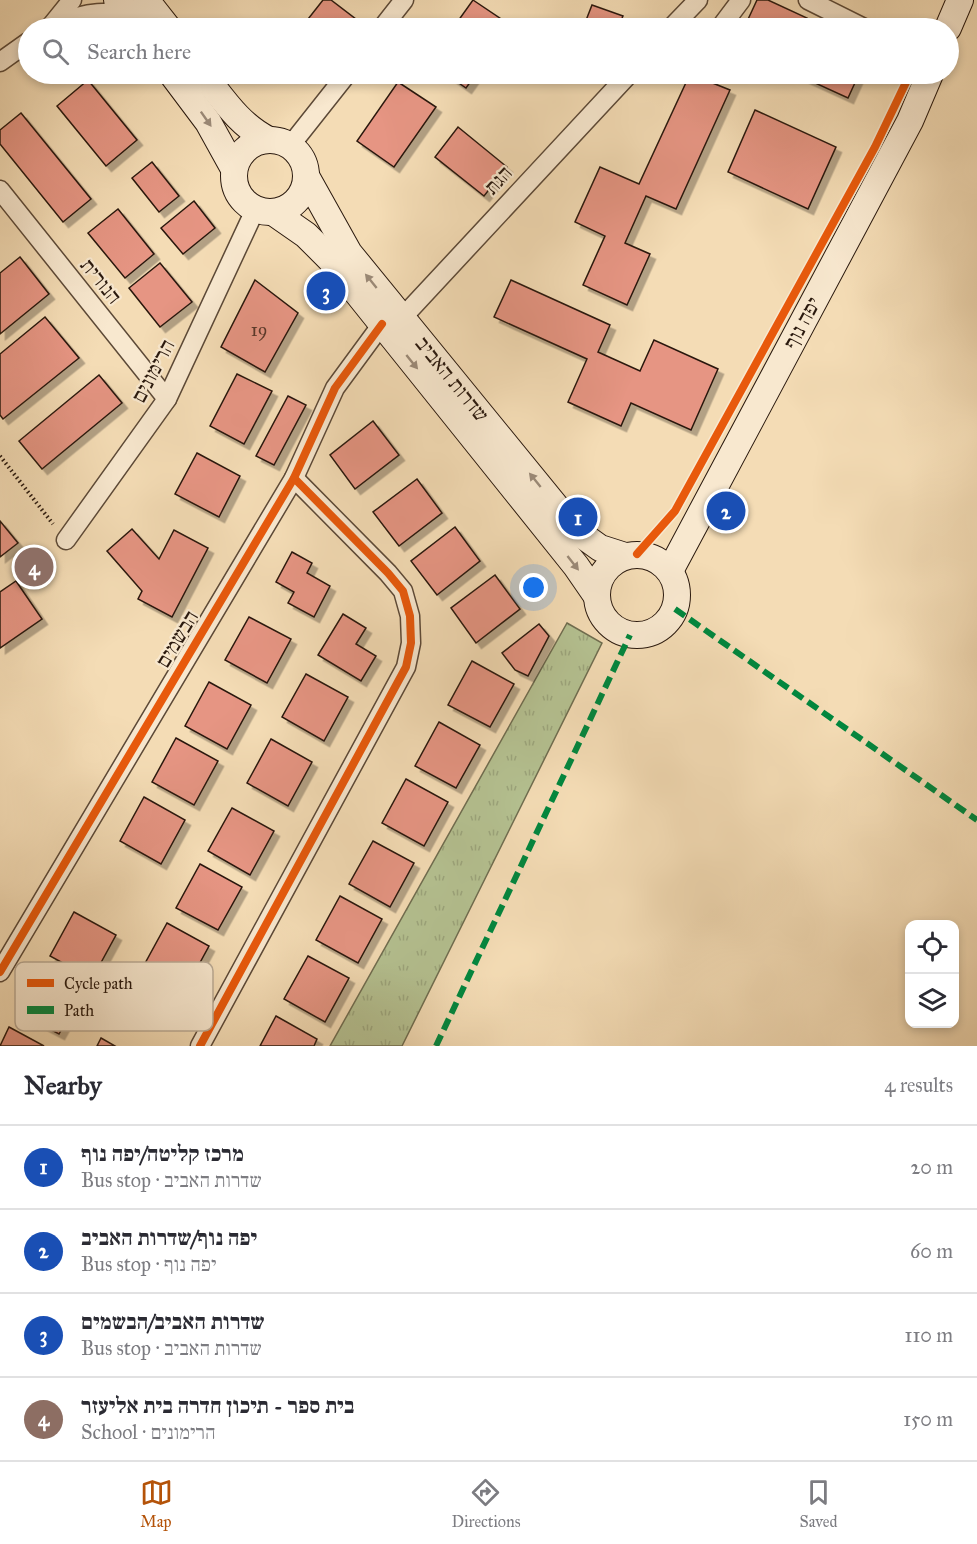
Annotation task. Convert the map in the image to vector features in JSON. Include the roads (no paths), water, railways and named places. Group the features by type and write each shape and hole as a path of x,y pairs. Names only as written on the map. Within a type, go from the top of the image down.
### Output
{"street":[{"path":"57,18 72,0"},
{"path":"390,18 404,0"},
{"path":"681,18 698,0"},
{"path":"728,18 741,0"},
{"path":"808,0 844,18"},
{"path":"952,18 960,0"},
{"path":"73,18 102,11 132,11 147,18"},
{"path":"0,62 18,49"},
{"path":"180,84 208,122 234,169 238,193 245,203 264,211 290,206 298,198 306,176 304,164 280,143 254,132 238,119 211,84"},
{"path":"234,169 247,148 280,143 337,84"},
{"name":"הגת","path":"392,321 619,84"},
{"name":"יפה נוף","path":"670,571 910,121 926,84"},
{"name":"שדרות האביב","path":"306,176 349,253 392,321 596,595"},
{"name":"הנורית","path":"0,190 167,399"},
{"name":"שדרות האביב","path":"264,211 306,235 392,321 575,530 600,548 625,556"},
{"name":"הרימונים","path":"66,540 167,399 264,211"},
{"name":"הבשמים","path":"0,972 294,477 335,388 392,321"},
{"path":"213,1022 406,667 411,643 410,616 403,591 294,477"},
{"path":"625,556 650,556 670,571 677,595 675,609 668,621 657,630 644,635 630,635 611,626 599,609 596,595 604,570 625,556"},
{"path":"200,1046 208,1031"}],"place":[{"name":"שדרות האביב/הבשמים","path":"326,291"},
{"name":"יפה נוף/שדרות האביב","path":"726,511"},
{"name":"מרכז קליטה/יפה נוף","path":"578,517"},
{"name":"בית ספר - תיכון חדרה בית אליעזר","path":"34,567"}]}
